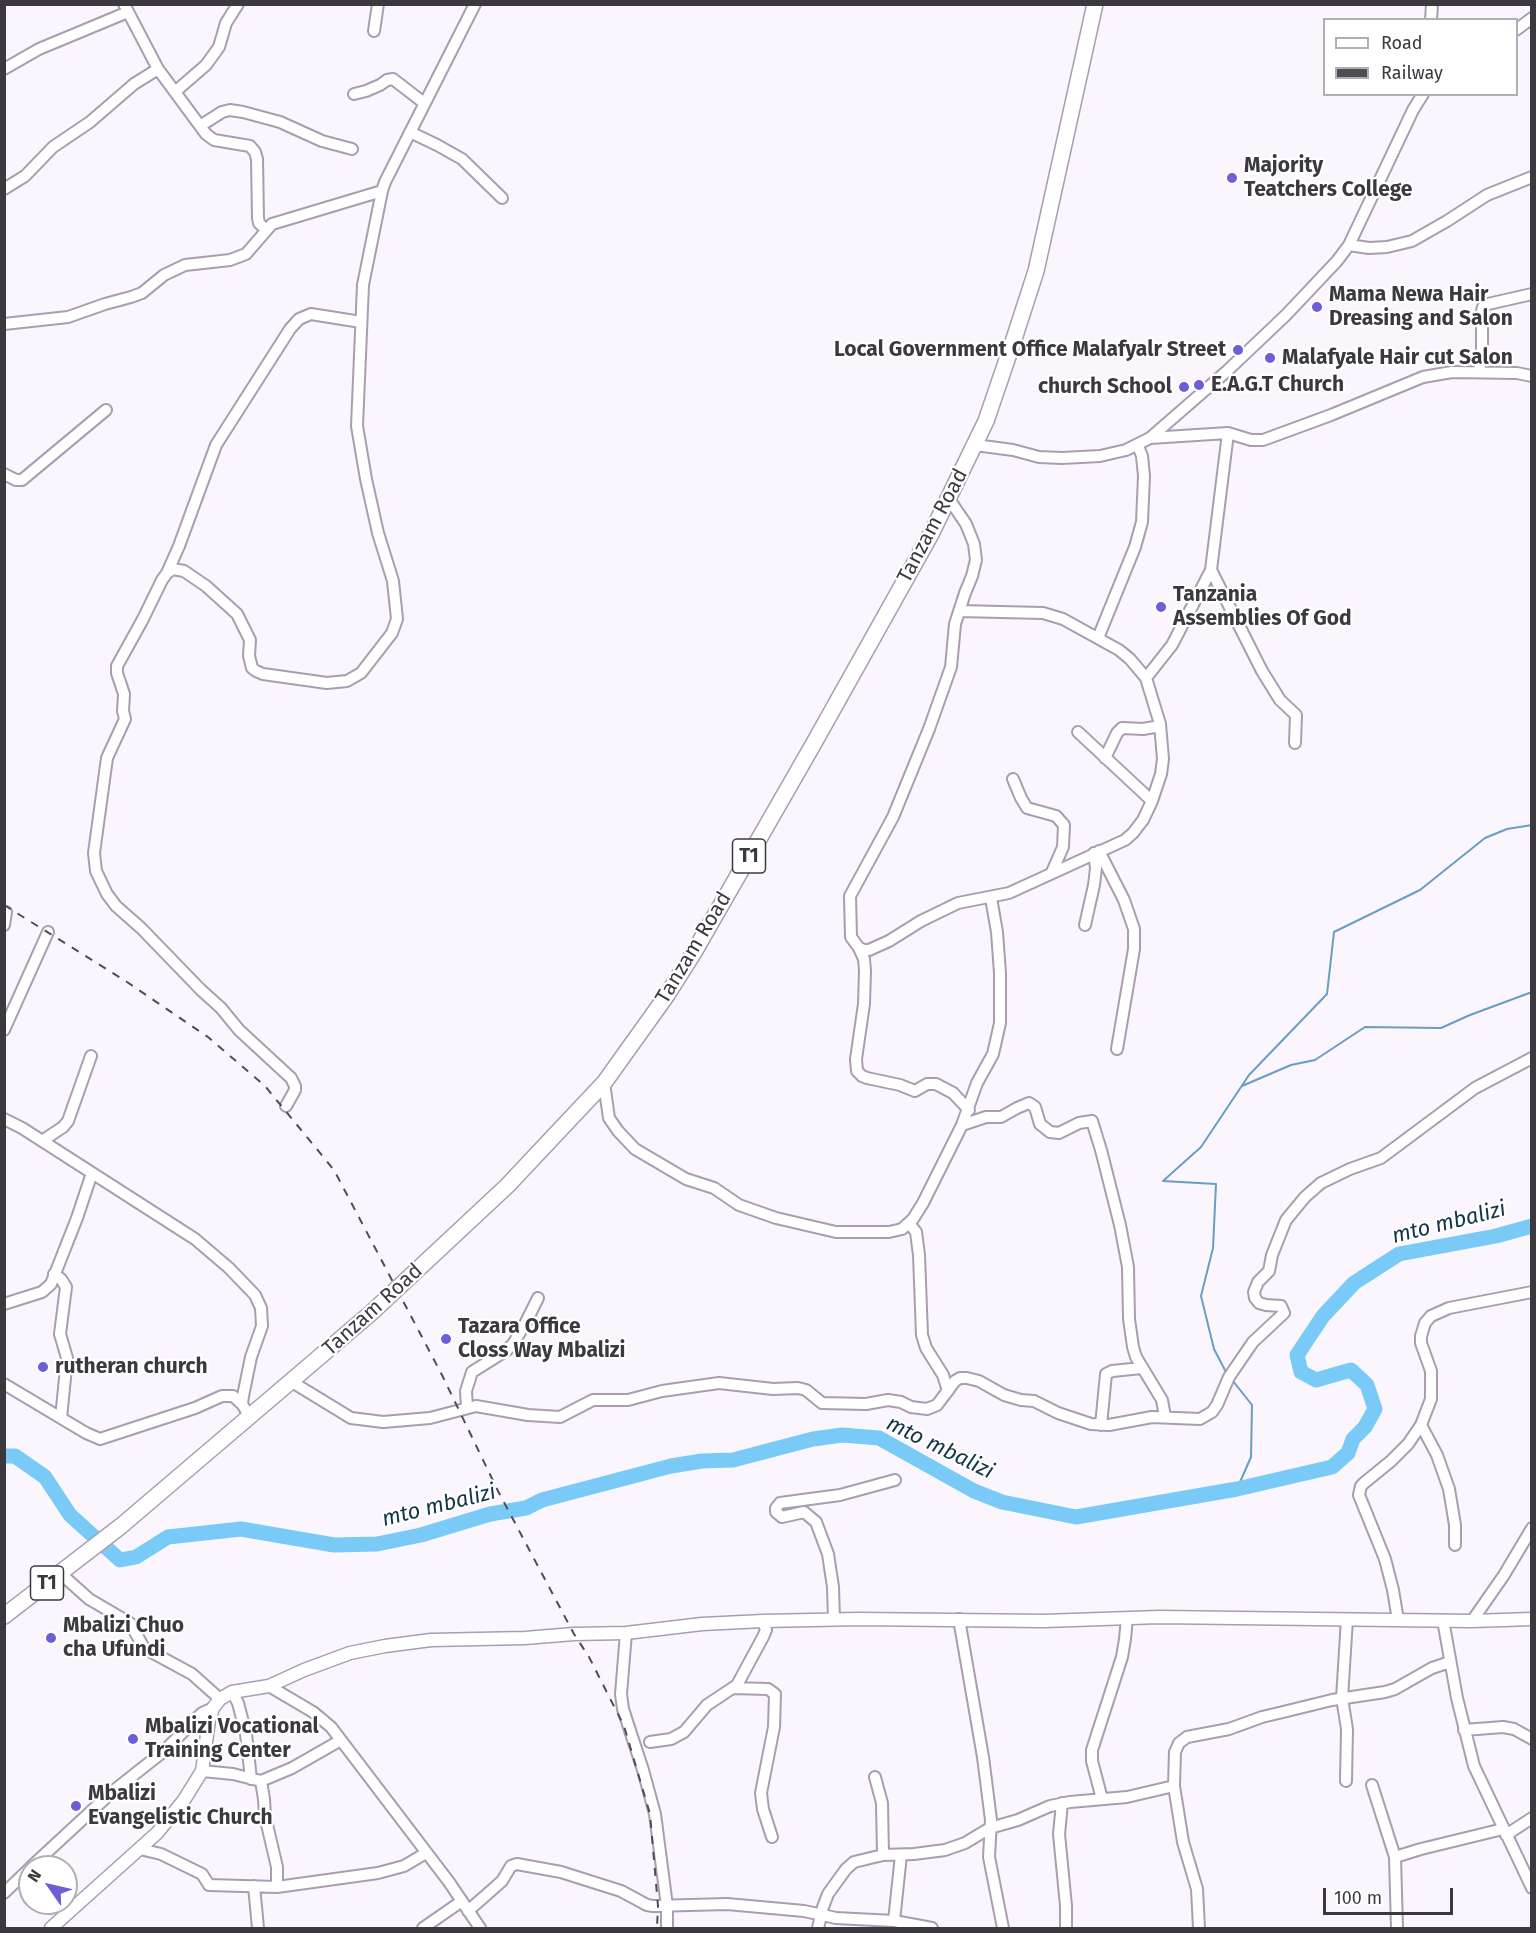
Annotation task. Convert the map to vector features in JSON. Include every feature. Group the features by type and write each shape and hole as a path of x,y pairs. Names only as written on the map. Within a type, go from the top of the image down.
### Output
{"highway":[{"name":"Tanzam Road","path":"60,1573 121,1527 246,1411 292,1382 371,1313 507,1186 604,1083 667,995 693,954 903,584 975,445 998,386 1036,271 1095,4"},
{"name":"T1","path":"4,1616 60,1573"}],"main road":[{"path":"58,1926 172,1817 202,1771 216,1704 232,1692 269,1686 303,1670 350,1653 431,1640 626,1633 702,1624 763,1621 959,1619 1044,1621 1126,1618 1532,1619"}],"street":[{"path":"176,91 206,65 219,47 226,23 238,4"},
{"path":"374,31 378,4"},
{"path":"167,573 176,569 189,574 237,614 250,640 249,657 252,668 260,673 339,683 353,679 379,652 392,633 397,619 392,575 378,533 357,426 363,285 382,191 475,4"},
{"path":"4,69 39,49 126,8 158,69 200,126 214,140 250,146 255,152 258,218 266,230"},
{"path":"1518,28 1532,18"},
{"path":"4,189 25,176 53,147 90,122 134,84 158,69"},
{"path":"354,94 393,79 424,103"},
{"path":"975,445 1013,450 1039,457 1062,458 1100,456 1138,446 1150,438 1227,371 1286,315 1337,261 1349,245 1422,96"},
{"path":"200,126 222,112 230,110 280,122 322,141 352,149"},
{"path":"410,132 462,159 502,198"},
{"path":"1349,245 1387,247 1412,241 1447,222 1487,195 1532,177"},
{"path":"4,324 68,317 131,297 142,293 164,275 185,265 230,260 246,254 272,224 382,191"},
{"path":"1479,372 1482,354 1483,307 1532,294"},
{"path":"286,1106 295,1090 291,1078 239,1030 221,1008 116,906 107,894 96,871 94,853 107,758 125,720 124,694 117,673 117,663 167,573 216,446 290,329 299,319 311,314 361,322"},
{"path":"1150,438 1228,433 1251,440 1263,440 1423,377 1452,372 1517,373 1532,376"},
{"path":"4,474 16,480 22,480 106,410"},
{"path":"1146,678 1172,645 1211,570 1228,433"},
{"path":"1098,638 1135,547 1142,522 1144,476 1142,456 1138,446"},
{"path":"949,499 966,524 976,560 955,624 951,667 929,729 893,817 849,897 851,937 864,959 865,972 864,1004 856,1059 857,1071 867,1078 900,1085 915,1091 927,1084 936,1084 953,1093 969,1110"},
{"path":"1211,570 1262,671 1280,700 1296,715 1295,743"},
{"path":"859,948 869,950 879,946 930,916 958,903 1009,893 1130,836 1143,820 1161,774 1163,759 1160,726 1146,678 1130,658 1064,619 1043,614 959,611"},
{"path":"1105,758 1117,733 1122,728 1143,729 1160,726"},
{"path":"1078,732 1152,801"},
{"path":"1013,779 1027,808 1056,816 1064,825 1063,846 1052,873"},
{"path":"1086,925 1097,852"},
{"path":"1097,852 1125,900 1134,928 1134,949 1117,1049"},
{"path":"604,1083 609,1118 635,1149 687,1179 714,1188 739,1205 776,1218 836,1232 889,1232 902,1229 918,1212 962,1125 977,1083 993,1054 1000,1023 998,932 991,898"},
{"path":"4,925 6,912"},
{"path":"4,1030 48,932"},
{"path":"42,1141 63,1127 68,1120 91,1056"},
{"path":"292,1382 351,1418 383,1422 430,1418 467,1407 486,1406 528,1415 561,1417 593,1400 628,1400 662,1391 718,1383 773,1389 798,1388 811,1394 822,1403 866,1404 888,1400 927,1409 938,1405 957,1379 967,1378 979,1381 1004,1395 1034,1401 1068,1417 1101,1425 1165,1417 1200,1419 1212,1412 1229,1377 1253,1342 1284,1313 1281,1306 1259,1303 1254,1292 1258,1282 1269,1271 1272,1255 1286,1220 1305,1197 1321,1184 1350,1169 1381,1158 1475,1088 1532,1058"},
{"path":"962,1125 986,1117 1001,1117 1029,1103 1035,1107 1040,1124 1050,1132 1059,1133 1080,1123 1092,1121 1120,1225 1128,1273 1131,1335 1136,1357 1162,1400 1165,1417"},
{"path":"4,1119 195,1239 229,1268 255,1296 261,1308 262,1326 251,1357 243,1395 246,1411"},
{"path":"4,1304 42,1292 51,1284 92,1173"},
{"path":"909,1223 916,1232 919,1255 922,1335 926,1348 943,1375 948,1391"},
{"path":"54,1274 66,1287 60,1334 67,1358 61,1418"},
{"path":"1398,1620 1384,1558 1359,1495 1361,1486 1400,1452 1421,1425 1431,1399 1431,1371 1421,1343 1425,1323 1431,1316 1449,1308 1532,1292"},
{"path":"467,1407 466,1391 472,1372 513,1344 538,1298"},
{"path":"1101,1425 1106,1374 1112,1371 1142,1368"},
{"path":"4,1384 100,1439 228,1395 233,1396 246,1411"},
{"path":"1421,1425 1437,1455 1449,1489 1455,1525 1455,1545"},
{"path":"834,1619 833,1587 828,1554 816,1522 804,1512 782,1517 776,1512 776,1508 780,1503 788,1501 840,1495 895,1480"},
{"path":"1472,1620 1504,1575 1532,1528"},
{"path":"45,1855 112,1792 164,1751 202,1713 216,1704 192,1674 144,1648 130,1623 89,1599 60,1573"},
{"path":"1102,1799 1092,1761 1092,1750 1122,1658 1126,1618"},
{"path":"959,1619 983,1757 989,1802 989,1857 1003,1929"},
{"path":"1346,1781 1347,1729 1342,1698 1347,1619"},
{"path":"1443,1620 1464,1730 1474,1766 1531,1885"},
{"path":"650,1742 671,1739 684,1732 707,1706 734,1688 763,1637 766,1630 763,1621"},
{"path":"626,1633 622,1684 623,1709 655,1814 668,1928"},
{"path":"1199,1929 1197,1889 1183,1842 1174,1786 1174,1752 1182,1739 1229,1729 1262,1717 1342,1698 1374,1695 1395,1689 1432,1668 1450,1662"},
{"path":"269,1686 331,1727 480,1929"},
{"path":"734,1688 768,1689 775,1694 774,1727 761,1793 763,1809 772,1837"},
{"path":"232,1692 238,1702 256,1780 264,1799 264,1816 276,1867 278,1887"},
{"path":"1464,1730 1491,1726 1503,1727 1514,1729 1532,1739"},
{"path":"202,1771 233,1774 256,1780 292,1768 342,1740"},
{"path":"875,1777 882,1803 883,1855"},
{"path":"1372,1785 1395,1857 1397,1929"},
{"path":"818,1929 828,1894 854,1862 883,1855 945,1850 965,1843 990,1828 1062,1803 1144,1795 1174,1786"},
{"path":"1062,1803 1059,1834 1066,1929"},
{"path":"1395,1857 1421,1849 1504,1832 1532,1818"},
{"path":"140,1849 160,1854 202,1874 209,1885 278,1887 378,1873 404,1866 426,1853"},
{"path":"894,1921 901,1855"},
{"path":"423,1929 465,1906 502,1881 512,1866 517,1864 561,1872 621,1892 653,1906 727,1904 795,1910 836,1918 894,1921 932,1929"},
{"path":"4,1893 18,1880"},
{"path":"254,1886 258,1929"},
{"path":"643,1903 668,1928"}],"waterway":[{"path":"1227,1374 1214,1349 1201,1296 1213,1248 1216,1184 1163,1181 1201,1147 1249,1075 1327,994 1334,932 1420,890 1485,838 1507,829 1532,825"},
{"path":"1242,1086 1291,1065 1315,1060 1365,1027 1441,1028 1532,992"},
{"name":"mto mbalizi","path":"4,1456 15,1456 45,1477 70,1515 120,1560 136,1557 168,1537 241,1529 334,1545 377,1544 421,1535 490,1514 526,1508 542,1500 671,1466 702,1461 733,1460 813,1439 842,1435 879,1438 974,1491 1002,1502 1076,1517 1237,1489 1332,1467 1348,1453 1353,1439 1365,1427 1375,1409 1367,1385 1351,1370 1316,1380 1301,1372 1297,1355 1323,1316 1354,1283 1399,1254 1496,1236 1532,1226"},
{"path":"1233,1381 1252,1405 1251,1457 1237,1489"}],"railway":[{"path":"4,905 127,982 208,1037 265,1086 334,1170 442,1375 498,1491 624,1726 650,1814 658,1906 657,1928"}],"place":[{"name":"Majority Teatchers College","path":"1232,178"},
{"name":"Mama Newa Hair Dreasing and Salon","path":"1317,307"},
{"name":"Local Government Office Malafyalr Street","path":"1238,350"},
{"name":"Malafyale Hair cut Salon","path":"1270,358"},
{"name":"E.A.G.T Church","path":"1199,385"},
{"name":"church School","path":"1184,387"},
{"name":"Tanzania Assemblies Of God","path":"1161,607"},
{"name":"Tazara Office Closs Way Mbalizi","path":"446,1339"},
{"name":"rutheran church","path":"43,1367"},
{"name":"Mbalizi Chuo cha Ufundi","path":"51,1638"},
{"name":"Mbalizi Vocational Training Center","path":"133,1739"},
{"name":"Mbalizi Evangelistic Church","path":"76,1806"}]}
